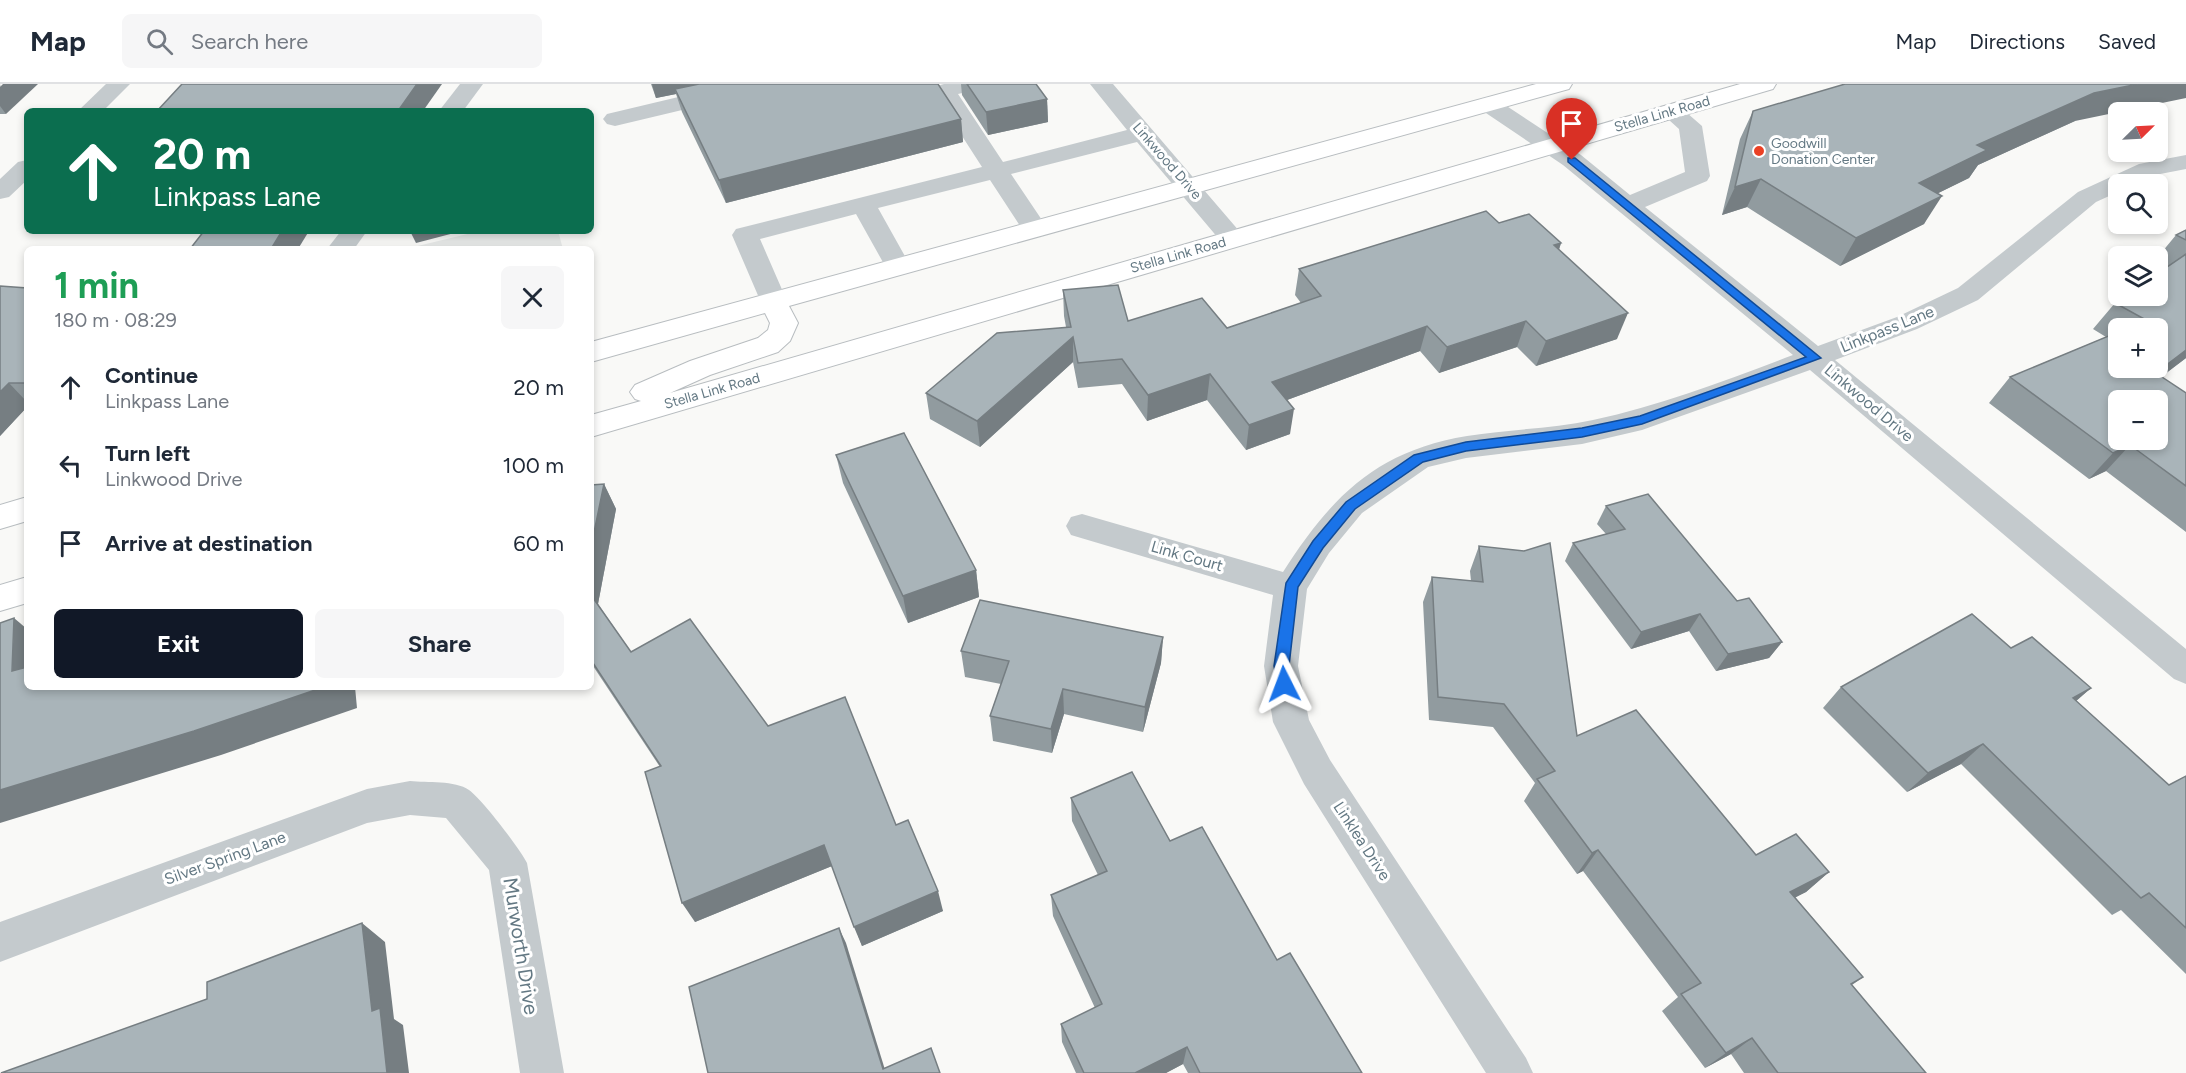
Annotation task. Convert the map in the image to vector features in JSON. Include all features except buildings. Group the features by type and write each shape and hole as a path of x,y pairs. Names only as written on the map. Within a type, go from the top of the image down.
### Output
{"main road":[{"path":"594,351 1561,84"},
{"name":"Stella Link Road","path":"594,425 1765,84"},
{"path":"594,415 700,368 768,345 780,334 784,323 773,301"},
{"path":"0,517 24,510"},
{"path":"0,598 24,591"}],"street":[{"path":"93,108 120,84"},
{"path":"453,108 472,84"},
{"path":"615,119 762,84"},
{"path":"971,84 944,91 1035,229"},
{"name":"Linkwood Drive","path":"1101,84 1233,239"},
{"name":"Linkwood Drive","path":"1488,104 1553,146 1627,205 1815,358 2186,669"},
{"path":"1627,205 1698,176 1690,126 1671,111"},
{"path":"773,301 745,235 1143,133"},
{"name":"Linkpass Lane","path":"1291,587 1318,544 1351,506 1419,458 1466,447 1582,433 1642,420 1907,323 1968,294 2087,197 2148,169 2186,162"},
{"path":"0,192 24,170"},
{"path":"864,205 898,267"},
{"path":"342,246 352,234"},
{"name":"Link Court","path":"1082,526 1291,587"},
{"name":"Linklea Drive","path":"1291,587 1281,666 1291,722 1317,772 1511,1073"},
{"name":"Silver Spring Lane","path":"0,942 367,806 410,798 456,802"},
{"name":"Murworth Drive","path":"456,802 507,863 542,1073"}],"shaded area":[{"path":"468,234 559,234 562,246 418,246"}],"place":[{"name":"Goodwill Donation Center","path":"1759,151"}],"route":[{"path":"1284,684 1281,666 1291,587 1318,544 1351,506 1419,458 1466,447 1582,433 1642,420 1815,358 1572,160"}]}
